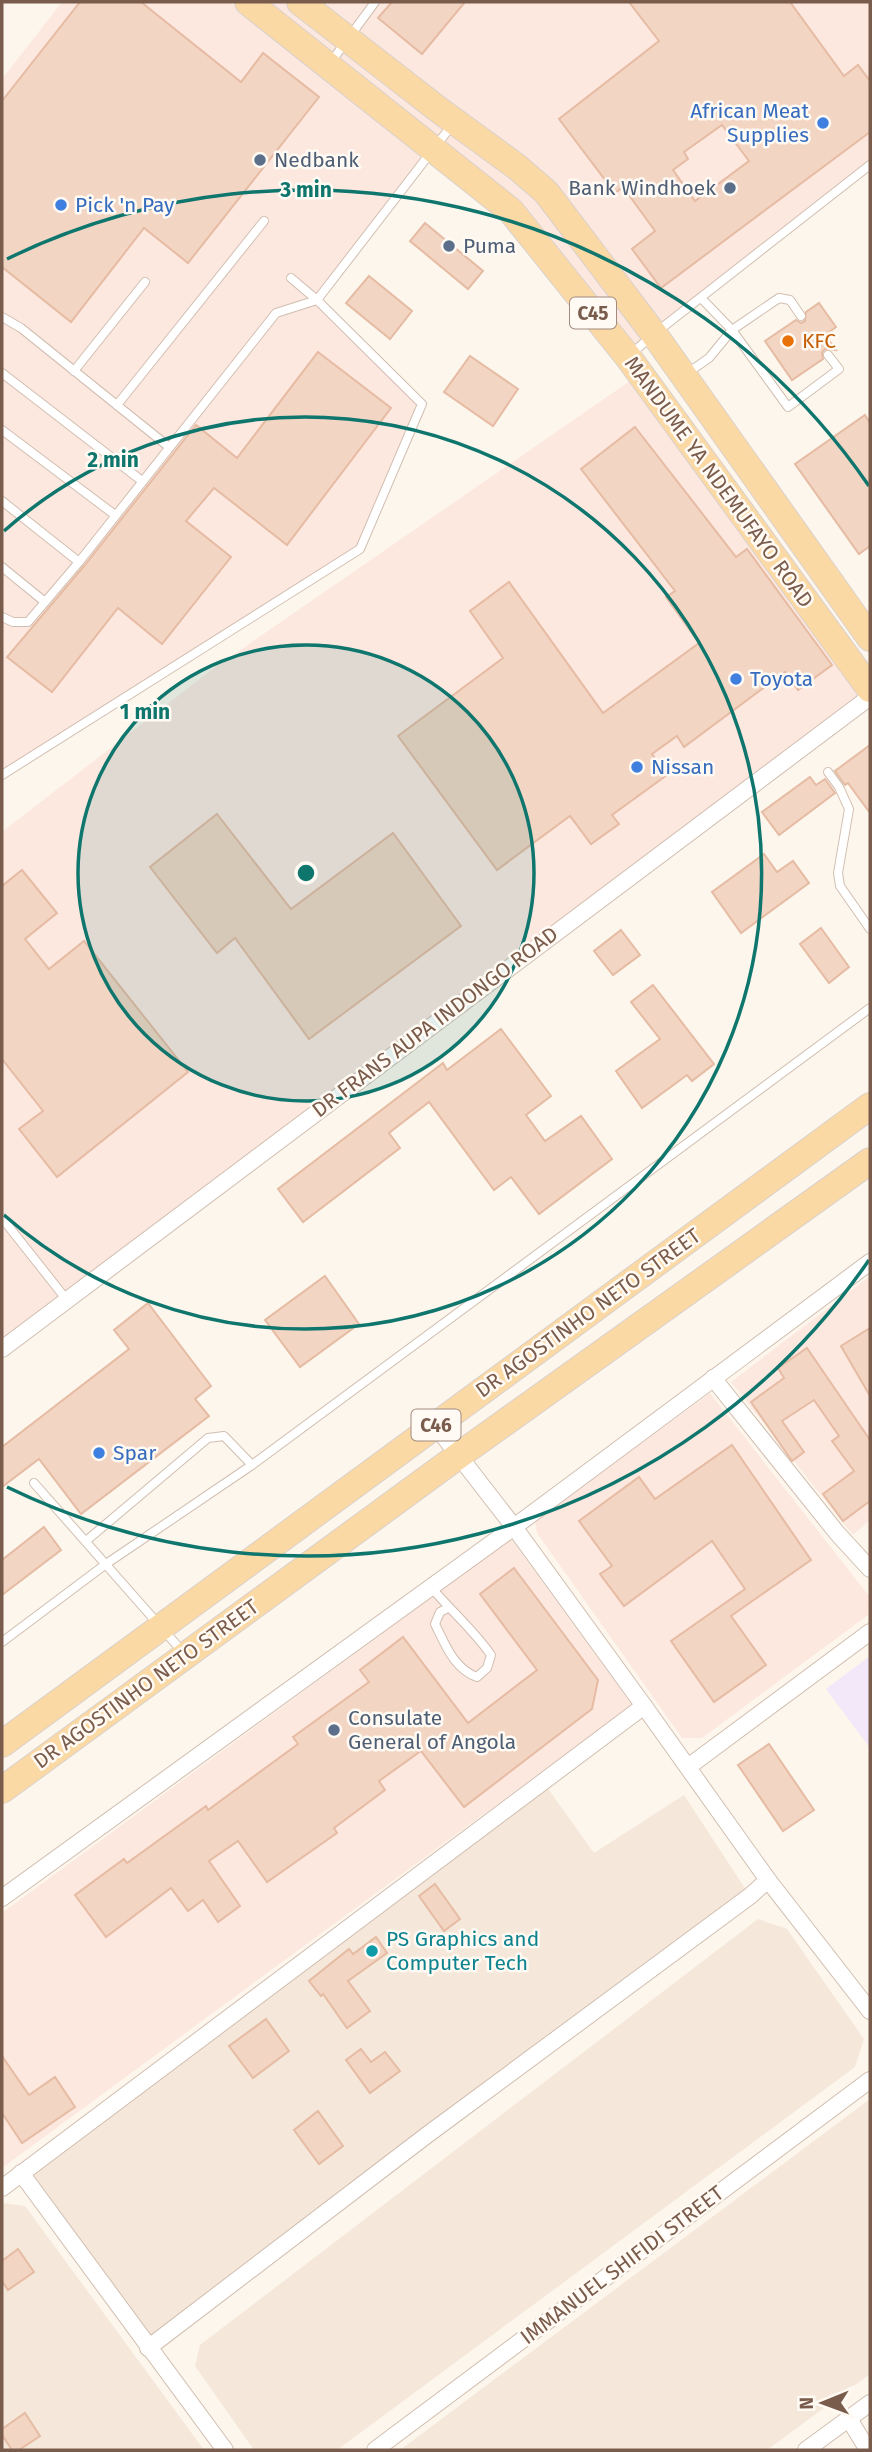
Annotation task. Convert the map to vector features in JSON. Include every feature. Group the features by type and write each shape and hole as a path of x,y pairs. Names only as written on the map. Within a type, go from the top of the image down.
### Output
{"main road":[{"name":"MANDUME YA NDEMUFAYO ROAD","path":"248,2 511,211 628,357 870,690"},
{"name":"MANDUME YA NDEMUFAYO ROAD","path":"300,2 546,192 654,334 870,638"},
{"name":"DR AGOSTINHO NETO STREET","path":"2,1744 870,1106"},
{"name":"DR AGOSTINHO NETO STREET","path":"2,1790 458,1456 870,1161"}],"street":[{"name":"DR FRANS AUPA INDONGO ROAD","path":"2,1349 870,696"},
{"path":"2,1898 514,1527 870,1262"},
{"path":"713,1378 870,1569"},
{"path":"435,1425 514,1527 768,1880 870,2011"},
{"path":"688,1767 870,1632"},
{"path":"2,2188 645,1706"},
{"path":"148,2348 768,1880"},
{"name":"IMMANUEL SHIFIDI STREET","path":"374,2450 870,2080"},
{"path":"21,2173 225,2450"},
{"path":"806,2450 870,2403"},
{"path":"849,2418 868,2450"}],"lane":[{"path":"329,65 375,2"},
{"path":"2,617 13,622 28,622 79,562 276,313 317,300 455,121"},
{"path":"628,357 870,165"},
{"path":"117,405 264,221"},
{"path":"2,775 360,549 422,404 317,300 291,278"},
{"path":"74,371 145,282"},
{"path":"701,298 732,330 788,407 839,369 828,355"},
{"path":"684,376 709,358 732,330 779,298 790,300 801,316"},
{"path":"2,317 21,328 169,447"},
{"path":"2,373 142,481"},
{"path":"2,430 115,515"},
{"path":"2,501 79,562"},
{"path":"2,567 45,602"},
{"path":"828,772 839,787 849,809 838,873 840,886 870,929"},
{"path":"2,1642 106,1564 252,1465 870,1008"},
{"path":"2,1219 66,1299"},
{"path":"86,1541 208,1438 224,1436 252,1465"},
{"path":"34,1483 159,1628 186,1655"},
{"path":"431,1587 448,1608 477,1635 491,1655 487,1668 477,1677 464,1672 449,1651 435,1623 440,1612 448,1608"}],"shaded area":[{"path":"62,2 230,2 426,162 318,300 422,404 360,549 2,777 2,79"},
{"path":"248,2 870,2 870,165 628,357 511,211"},
{"path":"640,374 870,689 2,1349 2,832 210,671"},
{"path":"870,1276 870,1520 853,1535 731,1382"},
{"path":"710,1393 869,1596 868,1615 702,1738 682,1738 537,1533 535,1521"},
{"path":"511,1539 632,1705 2,2168 2,1913"},
{"path":"870,1656 870,1748 826,1689"},
{"path":"544,1783 594,1853 684,1795 750,1896 148,2348 21,2173"},
{"path":"758,1919 787,1929 864,2039 855,2067 337,2450 254,2450 195,2366 200,2345"},
{"path":"870,2099 870,2374 767,2450 400,2450"},
{"path":"2,2203 25,2206 204,2450 2,2450"}],"building":[{"path":"80,2 141,2 241,82 263,53 319,97 188,263 144,228 71,322 2,267 2,101"},
{"path":"392,2 465,2 422,54 378,18"},
{"path":"629,2 790,2 844,76 858,65 870,81 870,132 661,288 632,249 655,231 623,187 615,193 559,119 659,41","holes":["722,125 749,161 695,201 673,170 688,159 684,152"]},
{"path":"425,223 483,271 468,289 410,241"},
{"path":"369,276 412,311 390,339 346,303"},
{"path":"819,303 836,327 825,335 836,350 825,349 822,353 823,359 792,380 765,341 796,320 801,323 805,321 806,312"},
{"path":"318,352 391,408 287,545 214,488 186,521 231,557 162,644 118,608 52,692 7,657 84,566 196,425 237,458"},
{"path":"470,356 518,389 493,426 444,392"},
{"path":"865,415 870,423 870,546 859,554 795,464"},
{"path":"635,427 736,557 747,549 832,665 798,690 785,672 684,747 677,736 652,754 667,775 612,815 619,824 591,844 570,816 497,870 398,736 503,658 470,611 509,582 603,713 699,643 666,597 675,591 581,469"},
{"path":"870,745 870,813 848,783 845,785 835,771"},
{"path":"810,777 816,785 825,779 835,793 779,835 762,812"},
{"path":"217,814 291,909 393,833 461,926 309,1039 235,938 217,953 150,867"},
{"path":"764,854 777,872 793,861 809,883 741,933 712,892"},
{"path":"22,870 57,913 25,939 49,969 84,941 188,1072 57,1177 19,1129 43,1111 2,1059 2,886"},
{"path":"821,928 849,967 829,983 800,944"},
{"path":"621,930 640,955 613,975 594,951"},
{"path":"653,985 714,1064 692,1081 687,1075 642,1108 616,1071 660,1039 631,1002"},
{"path":"501,1029 551,1096 526,1115 545,1141 581,1116 612,1159 539,1214 511,1177 494,1190 429,1102 389,1133 400,1148 303,1222 278,1189 443,1063 447,1070"},
{"path":"325,1276 359,1324 300,1367 265,1320"},
{"path":"148,1303 211,1386 195,1399 209,1416 81,1514 39,1459 2,1487 2,1447 129,1349 114,1330"},
{"path":"870,1328 870,1396 841,1346"},
{"path":"807,1348 870,1440 870,1501 843,1521 823,1494 854,1471 832,1441 839,1436 814,1400 782,1421 804,1452 792,1461 751,1402 784,1378 778,1368"},
{"path":"732,1445 811,1560 731,1616 766,1665 714,1702 671,1641 745,1589 712,1541 624,1606 600,1574 612,1566 579,1521 639,1477 655,1499"},
{"path":"44,1527 61,1550 2,1595 2,1560"},
{"path":"514,1568 598,1680 592,1709 464,1807 421,1751 379,1781 385,1790 334,1828 337,1833 267,1882 238,1841 209,1861 240,1906 218,1922 203,1900 188,1911 171,1888 106,1937 75,1895 124,1859 127,1863 206,1806 208,1810 298,1744 293,1737 369,1682 360,1670 403,1637 468,1723 537,1670 480,1594"},
{"path":"769,1744 814,1810 783,1831 738,1765"},
{"path":"435,1884 460,1919 444,1931 419,1896"},
{"path":"376,1937 387,1953 348,1981 370,2011 347,2028 323,1994 321,1996 309,1981 349,1949 353,1954"},
{"path":"266,2019 289,2051 253,2078 229,2046"},
{"path":"361,2049 371,2062 385,2052 400,2071 370,2093 346,2060"},
{"path":"2,2056 29,2095 55,2077 75,2107 22,2143 2,2113"},
{"path":"318,2111 343,2146 319,2164 294,2130"},
{"path":"18,2249 34,2272 8,2290 2,2281 2,2261"},
{"path":"25,2413 40,2436 19,2450 12,2450 2,2435 2,2429"}],"place":[{"name":"African Meat Supplies","path":"823,123"},
{"name":"Nedbank","path":"260,160"},
{"name":"Bank Windhoek","path":"730,188"},
{"name":"Pick 'n Pay","path":"61,205"},
{"name":"Puma","path":"449,246"},
{"name":"KFC","path":"788,341"},
{"name":"Toyota","path":"736,679"},
{"name":"Nissan","path":"637,767"},
{"name":"Spar","path":"99,1453"},
{"name":"Consulate General of Angola","path":"334,1730"},
{"name":"PS Graphics and Computer Tech","path":"372,1951"}]}
